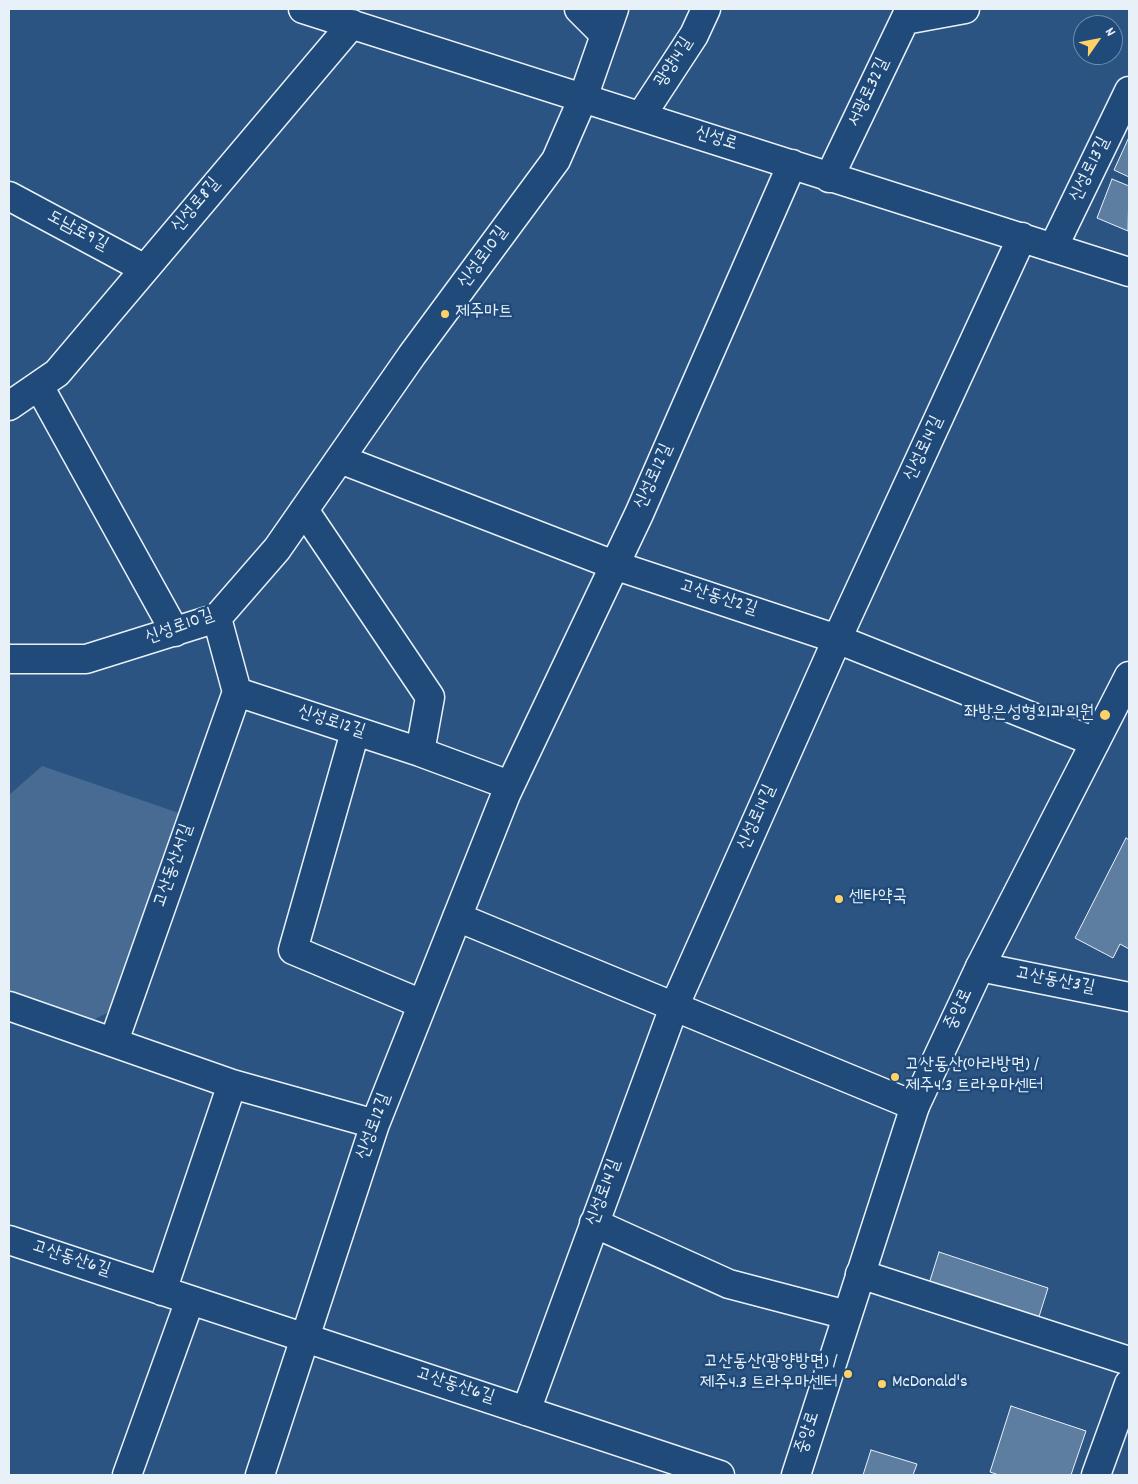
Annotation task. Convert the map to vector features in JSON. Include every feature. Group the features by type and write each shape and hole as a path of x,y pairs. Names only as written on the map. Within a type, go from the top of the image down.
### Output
{"street":[{"name":"신성로","path":"303,9 1129,272"},
{"path":"578,9 605,35"},
{"name":"신성로10길","path":"9,659 86,659 217,618 277,549 412,355 556,160 583,98 614,9"},
{"name":"광양14길","path":"641,116 694,34 706,9"},
{"path":"907,14 965,9"},
{"name":"서광로32길","path":"829,178 907,14"},
{"name":"신성로8길","path":"9,406 57,373 352,24"},
{"name":"신성로13길","path":"1053,248 1129,92"},
{"name":"신성로12길","path":"260,1475 375,1124 510,785 614,565 792,164"},
{"name":"도남로9길","path":"9,196 144,269"},
{"name":"신성로14길","path":"526,1411 674,1006 837,639 1022,237"},
{"path":"39,386 175,632"},
{"name":"고산동산2길","path":"340,459 614,565 837,639 1095,742"},
{"path":"304,510 430,697 420,752"},
{"path":"217,618 237,692"},
{"name":"중앙로","path":"796,1475 915,1106 980,967 1129,676"},
{"name":"신성로12길","path":"237,692 420,752 510,785"},
{"name":"고산동산서길","path":"114,1041 237,692"},
{"path":"355,732 293,950 422,1004"},
{"path":"457,918 915,1106"},
{"name":"고산동산3길","path":"980,967 1129,996"},
{"path":"9,1006 114,1041 232,1084 375,1124"},
{"path":"162,1291 232,1084"},
{"path":"594,1223 729,1284 848,1314"},
{"name":"고산동산6길","path":"9,1240 720,1475"},
{"path":"860,1274 1129,1360"},
{"path":"126,1475 190,1300"},
{"path":"1096,1475 1129,1384"}],"shaded area":[{"path":"42,766 179,813 109,1012 89,1022 9,994 9,795"}],"building":[{"path":"1129,137 1129,177 1114,170"},
{"path":"1112,179 1129,186 1128,231 1097,218"},
{"path":"1126,838 1129,840 1129,949 1120,944 1113,958 1075,938"},
{"path":"939,1252 1048,1288 1037,1323 928,1287"},
{"path":"1011,1406 1086,1431 1071,1475 999,1475 990,1472"},
{"path":"871,1450 917,1464 913,1475 863,1475"}],"place":[{"name":"제주마트","path":"445,314"},
{"name":"좌방은성형외과의원","path":"1105,715"},
{"name":"센타약국","path":"839,899"},
{"name":"고산동산(아라방면) / 제주4.3 트라우마센터","path":"895,1077"},
{"name":"고산동산(광양방면) / 제주4.3 트라우마센터","path":"848,1374"},
{"name":"McDonald's","path":"882,1384"}]}
